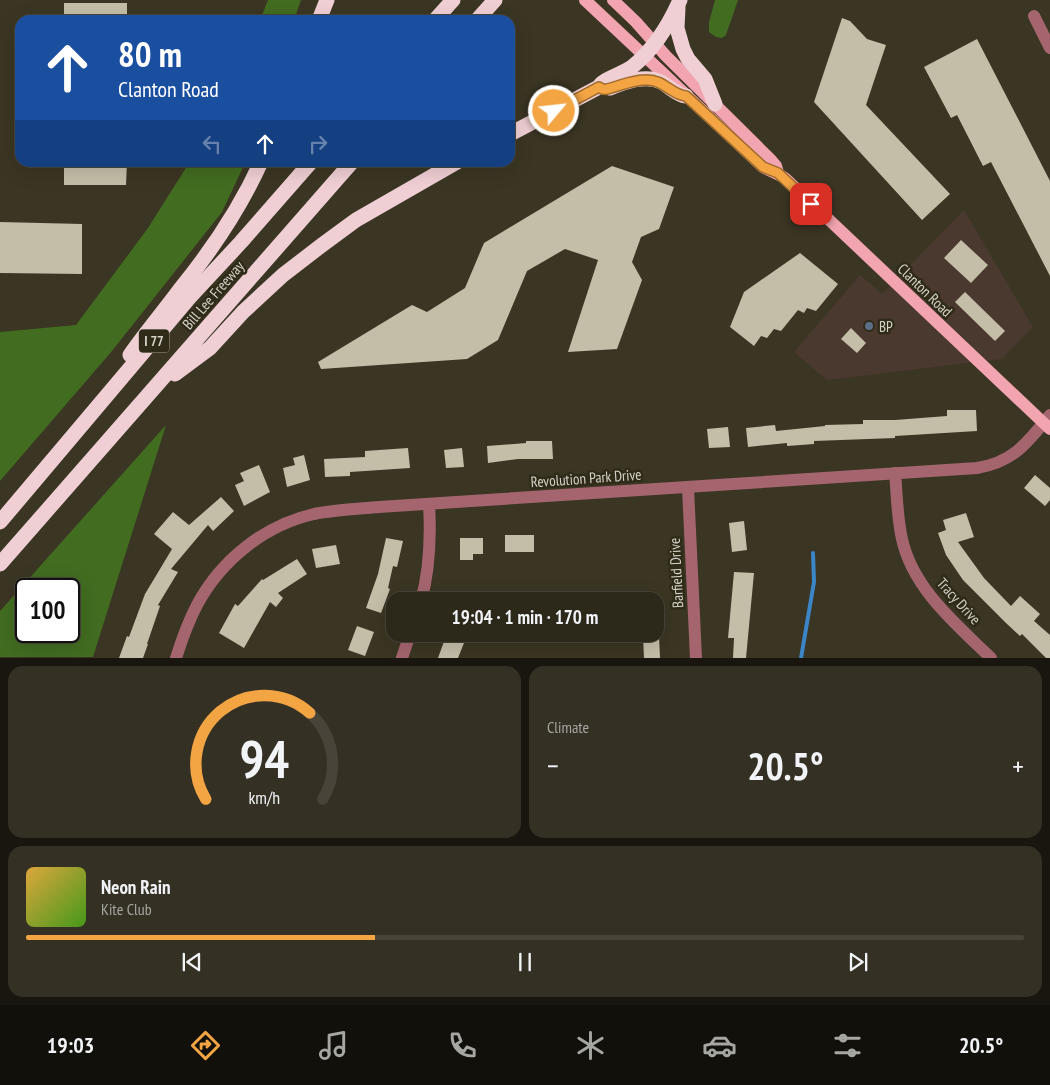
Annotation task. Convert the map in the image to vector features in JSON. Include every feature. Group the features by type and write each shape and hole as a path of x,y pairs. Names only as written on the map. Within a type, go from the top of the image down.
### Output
{"highway":[{"path":"321,15 327,0"},
{"path":"440,15 453,0"},
{"path":"481,15 494,0"},
{"path":"515,131 599,87 602,82 630,68 654,43 668,23 679,1"},
{"path":"679,1 677,28 683,49 688,59 705,79 715,104"},
{"path":"599,87 605,89 633,80 650,80 658,81 686,96"},
{"path":"83,425 150,327 182,288 214,243 258,167"},
{"name":"Bill Lee Freeway","path":"0,522 190,297 307,167"},
{"name":"Bill Lee Freeway","path":"0,564 348,167"},
{"path":"152,391 210,348 243,312 283,275 322,245 356,220 448,167"}],"main road":[{"name":"Clanton Road","path":"585,0 763,167 778,173 1048,422"},
{"name":"Clanton Road","path":"613,0 770,159 776,166 778,173"}],"street":[{"path":"1034,16 1050,48"},
{"name":"Revolution Park Drive","path":"176,658 186,626 198,604 210,584 235,556 255,540 277,527 313,514 335,510 977,468 1001,462 1026,445 1048,422"},
{"name":"Tracy Drive","path":"895,474 898,520 902,540 916,574 937,604 990,657"},
{"name":"Barfield Drive","path":"688,488 696,658"},
{"path":"424,592 430,553 429,504"},
{"path":"402,658 407,642"}],"shaded area":[{"path":"964,210 1033,327 1002,359 827,380 794,352 860,275 882,294"}],"green space":[{"path":"268,0 301,0 296,15 262,15"},
{"path":"715,0 738,0 726,35 722,38 716,37 709,32 709,22"},
{"path":"186,167 243,167 222,212 112,351 0,481 0,332 76,325 148,228"},
{"path":"166,425 93,657 0,657 0,611 15,594 15,643 80,643 80,578 29,578"}],"building":[{"path":"64,3 127,3 127,15 64,15"},
{"path":"842,18 850,21 867,39 886,45 866,105 950,194 922,220 814,102"},
{"path":"977,39 1050,181 1050,276 991,162 983,166 957,115 951,118 924,67"},
{"path":"612,166 674,187 659,229 641,237 632,262 642,280 617,349 568,352 598,260 565,249 527,271 498,340 467,359 321,369 318,362 412,305 427,312 465,288 484,243"},
{"path":"64,167 127,167 126,185 64,185"},
{"path":"0,222 82,224 82,274 0,273"},
{"path":"961,240 988,265 971,283 944,258"},
{"path":"800,253 838,284 816,311 807,308 804,313 798,310 781,331 774,329 767,338 761,336 754,346 730,327 744,292"},
{"path":"965,292 1005,331 995,341 955,302"},
{"path":"851,328 866,343 857,353 841,339"},
{"path":"947,410 976,410 977,431 895,436 895,438 814,441 814,444 787,446 787,443 748,447 746,428 775,425 776,431 825,425 863,424 863,420 895,420 947,416"},
{"path":"728,427 730,447 709,448 707,429"},
{"path":"526,441 552,441 553,459 518,459 488,463 487,446 526,443"},
{"path":"408,448 410,468 350,472 350,476 325,477 324,459 365,457 365,451"},
{"path":"462,448 464,467 446,468 444,450"},
{"path":"304,455 310,480 287,487 283,468 295,465 293,458"},
{"path":"259,465 270,492 244,506 235,485 244,481 240,473"},
{"path":"1035,475 1050,488 1050,500 1045,506 1024,488"},
{"path":"221,497 234,511 213,531 208,525 171,569 178,572 158,605 160,606 143,658 119,658 145,594 172,549 154,534 173,512 189,525"},
{"path":"966,513 974,537 958,542 984,578 1011,606 1020,596 1040,614 1034,621 1050,635 1050,658 1046,658 1022,634 1020,636 1006,623 963,580 946,555 938,533 946,530 943,520"},
{"path":"744,521 747,550 732,552 729,523"},
{"path":"505,535 534,535 534,552 505,552"},
{"path":"386,538 403,541 397,567 393,566 388,588 390,589 389,592 386,592 386,600 381,613 366,608 378,574"},
{"path":"460,538 483,538 483,554 473,554 473,560 460,560"},
{"path":"336,545 340,564 316,568 312,549"},
{"path":"297,559 307,574 278,593 283,598 276,607 270,602 244,648 219,633 235,604 238,606 262,579"},
{"path":"734,572 754,573 746,658 733,658 734,638 728,638"},
{"path":"357,626 374,632 365,656 348,650"},
{"path":"444,642 464,643 458,658 438,658"},
{"path":"643,642 659,642 660,658 644,658"}],"waterway":[{"path":"801,658 814,582 813,553"}],"place":[{"name":"BP","path":"869,326"}],"route":[{"path":"554,111 599,87 607,89 633,80 658,81 686,96 763,167 778,173 786,179 811,204"}]}
